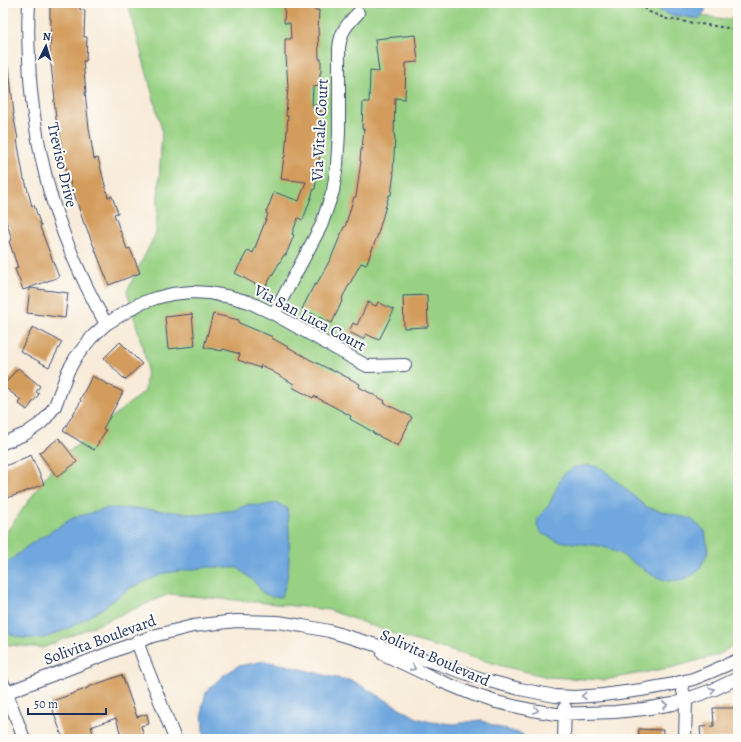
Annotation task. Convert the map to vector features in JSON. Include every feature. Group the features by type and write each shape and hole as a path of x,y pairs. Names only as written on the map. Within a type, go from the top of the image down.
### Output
{"street":[{"name":"Treviso Drive","path":"28,3 29,58 34,118 44,169 58,218 70,249 90,294 106,324"},
{"name":"Via Vitale Court","path":"274,314 321,226 333,191 337,165 339,133 339,48 343,30 358,13"},
{"name":"Via San Luca Court","path":"3,443 25,434 46,418 55,406 68,371 74,361 92,337 106,324 139,304 172,294 192,292 209,293 249,302 274,314 367,366 405,365"},
{"name":"Solivita Boulevard","path":"4,690 153,636 186,628 236,621 278,622 329,631 439,664 484,680 555,696 575,697 641,690 680,682 708,673 738,660"},
{"name":"Solivita Boulevard","path":"353,639 438,680 472,694 496,702 556,714 615,712 673,704 715,689 738,678"},
{"path":"137,641 174,739"},
{"path":"680,682 686,700 685,739"},
{"path":"4,690 24,739"},
{"path":"564,739 565,696"}],"path":[{"path":"642,3 647,11 667,19 734,29"},
{"path":"730,3 738,22"}],"green space":[{"path":"128,3 654,3 687,15 728,19 738,17 738,642 718,655 674,667 604,680 548,677 502,666 403,637 329,610 169,594 43,648 9,645 3,640 3,537 57,461 145,391 147,364 127,291 156,233 162,130"}],"water":[{"path":"650,3 707,3 705,11 699,19 666,14"},
{"path":"590,465 603,469 646,507 691,519 705,531 708,552 700,568 693,575 681,580 667,581 652,575 619,553 601,546 557,541 541,533 537,526 538,518 549,505 562,476 574,467"},
{"path":"276,503 287,508 289,528 289,566 285,588 281,597 272,597 263,593 254,581 238,568 209,567 165,573 130,588 100,610 71,627 45,638 24,638 11,635 3,626 3,566 29,545 73,518 108,508 144,509 199,515 235,510 249,504 260,506"},
{"path":"265,661 353,681 417,718 431,722 455,724 480,720 497,727 522,734 527,739 206,739 203,730 202,708 206,692 221,677 238,666"}],"building":[{"path":"50,3 80,4 80,10 85,10 84,37 87,37 86,61 83,61 89,128 94,159 98,158 108,197 112,196 118,213 114,214 127,249 130,248 140,273 109,285 84,224 73,193 63,157 59,127 57,127 50,56"},
{"path":"285,3 315,3 314,10 319,10 318,28 321,73 320,86 313,87 312,105 321,105 319,162 315,189 303,220 298,218 292,234 294,235 286,255 284,255 264,289 235,273 248,250 253,253 268,214 266,213 274,192 299,201 306,182 281,179 285,157 288,116 286,116 288,87 285,39 291,39 290,23 284,23"},
{"path":"415,35 418,62 406,63 405,99 395,98 394,173 391,195 389,195 377,237 366,265 361,263 342,298 343,299 332,323 302,309 314,285 316,285 331,258 345,227 354,197 356,197 364,129 362,129 363,102 369,102 370,71 379,72 375,39"},
{"path":"3,68 9,68 13,114 24,180 32,206 34,205 41,226 40,227 59,277 23,290 15,269 18,268 9,241 12,240 3,211"},
{"path":"30,288 68,293 65,318 27,313"},
{"path":"427,295 428,327 404,328 403,296"},
{"path":"368,302 376,306 378,302 394,310 379,340 366,334 363,339 349,332 353,323 357,325"},
{"path":"192,314 195,346 168,349 165,317"},
{"path":"213,314 239,320 239,323 273,337 272,338 309,359 360,384 359,387 385,401 384,403 412,417 398,446 350,419 351,416 314,396 313,398 292,387 294,384 261,365 260,368 238,360 240,354 223,349 222,351 204,347"},
{"path":"33,327 62,342 49,367 20,351"},
{"path":"120,342 142,364 125,380 104,358"},
{"path":"18,368 40,386 36,392 39,394 27,410 18,403 21,400 3,386"},
{"path":"92,376 123,392 103,429 106,430 94,450 63,431 81,401 80,400"},
{"path":"59,438 77,462 57,477 39,453"},
{"path":"31,455 44,484 3,499 3,467"},
{"path":"122,675 137,717 147,714 149,724 141,726 145,739 122,739 116,718 91,727 95,739 63,739 50,702"},
{"path":"713,708 738,708 737,738 701,739 700,727 714,726"},
{"path":"639,729 663,730 662,739 638,739"}]}
